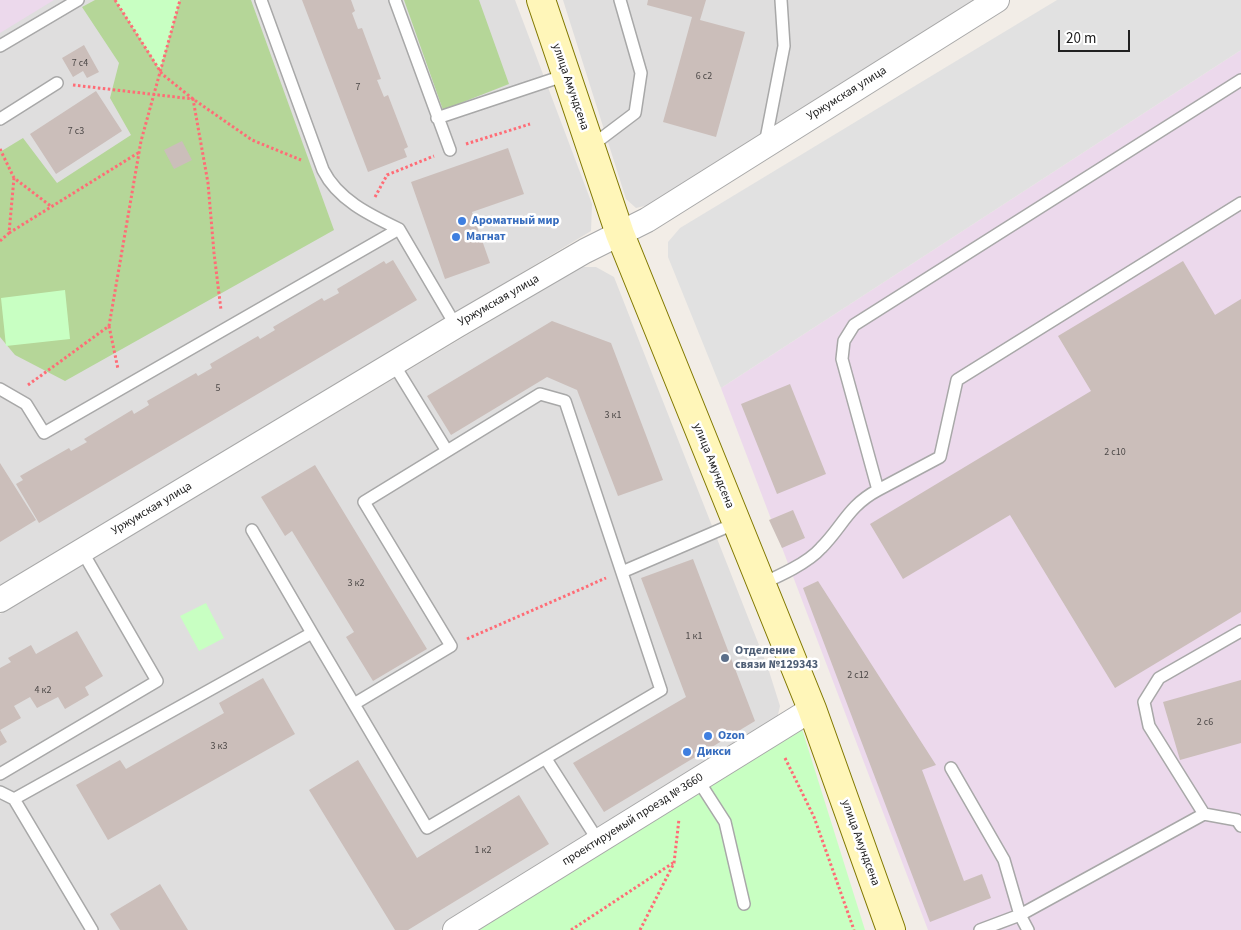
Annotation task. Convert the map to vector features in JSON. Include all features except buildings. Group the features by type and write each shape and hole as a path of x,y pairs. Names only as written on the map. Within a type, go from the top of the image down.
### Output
{"street":[{"name":"улица Амундсена","path":"540,0 620,234 812,710 891,930"},
{"name":"Уржумская улица","path":"0,600 584,250 647,220 997,0"},
{"name":"проектируемый проезд № 3660","path":"455,930 812,710"}],"lane":[{"path":"0,46 78,0"},
{"path":"261,0 323,170 331,186 367,214 399,229 456,326"},
{"path":"395,0 450,150"},
{"path":"590,147 635,114 641,72 620,0"},
{"path":"765,146 784,46 781,0"},
{"path":"437,118 566,75"},
{"path":"878,490 842,359 844,340 854,325 1241,80"},
{"path":"0,119 57,82"},
{"path":"761,584 783,574 820,550 861,499 940,457 957,380 1241,203"},
{"path":"0,389 26,404 44,433 399,229"},
{"path":"394,364 447,451"},
{"path":"252,530 426,828 661,690 565,401 540,394 364,502 451,646 354,704"},
{"path":"622,572 736,523"},
{"path":"0,774 157,681 82,551"},
{"path":"1204,814 1150,726 1144,702 1159,678 1241,631"},
{"path":"14,799 312,633"},
{"path":"546,759 598,842"},
{"path":"951,768 1004,860 1020,915 1028,930"},
{"path":"698,780 725,822 744,904"},
{"path":"0,792 14,799 92,930"},
{"path":"980,930 1020,915 1204,814 1237,820 1241,826"}],"path":[{"path":"115,0 160,70 193,99 252,140 323,170"},
{"path":"122,388 109,326 139,152 180,0"},
{"path":"57,82 153,96 193,99"},
{"path":"193,99 208,183 214,253 224,329"},
{"path":"0,149 14,178 52,207"},
{"path":"0,241 9,233 139,152"},
{"path":"9,233 14,178"},
{"path":"12,396 109,326"},
{"path":"451,646 622,572"},
{"path":"786,758 814,817 854,930"},
{"path":"640,930 674,862 680,815 675,794"},
{"path":"571,930 674,862"}],"shaded area":[{"path":"0,0 515,0 592,204 591,231 0,587"},
{"path":"0,0 54,0 0,33"},
{"path":"563,0 979,0 653,204 636,208 626,199"},
{"path":"1057,0 1241,0 1241,50 721,388 668,257 668,242 680,228"},
{"path":"1241,50 1241,930 928,930 721,388"},
{"path":"581,267 596,267 614,277 768,668 780,706 777,719 766,730 440,930 0,930 0,614"}],"green space":[{"path":"95,0 251,0 334,230 65,381 15,355 0,337 0,152 23,138 57,183 131,135 110,98 119,63 82,7"},
{"path":"115,0 180,0 160,70"},
{"path":"404,0 479,0 509,84 443,110"},
{"path":"65,290 70,339 6,346 1,298"},
{"path":"206,603 224,638 199,651 180,616"},
{"path":"802,729 865,930 474,930"}],"place":[{"name":"Ароматный мир","path":"462,221"},
{"name":"Магнат","path":"456,237"},
{"name":"Отделение связи №129343","path":"725,658"},
{"name":"Ozon","path":"708,736"},
{"name":"Дикси","path":"687,752"}]}
